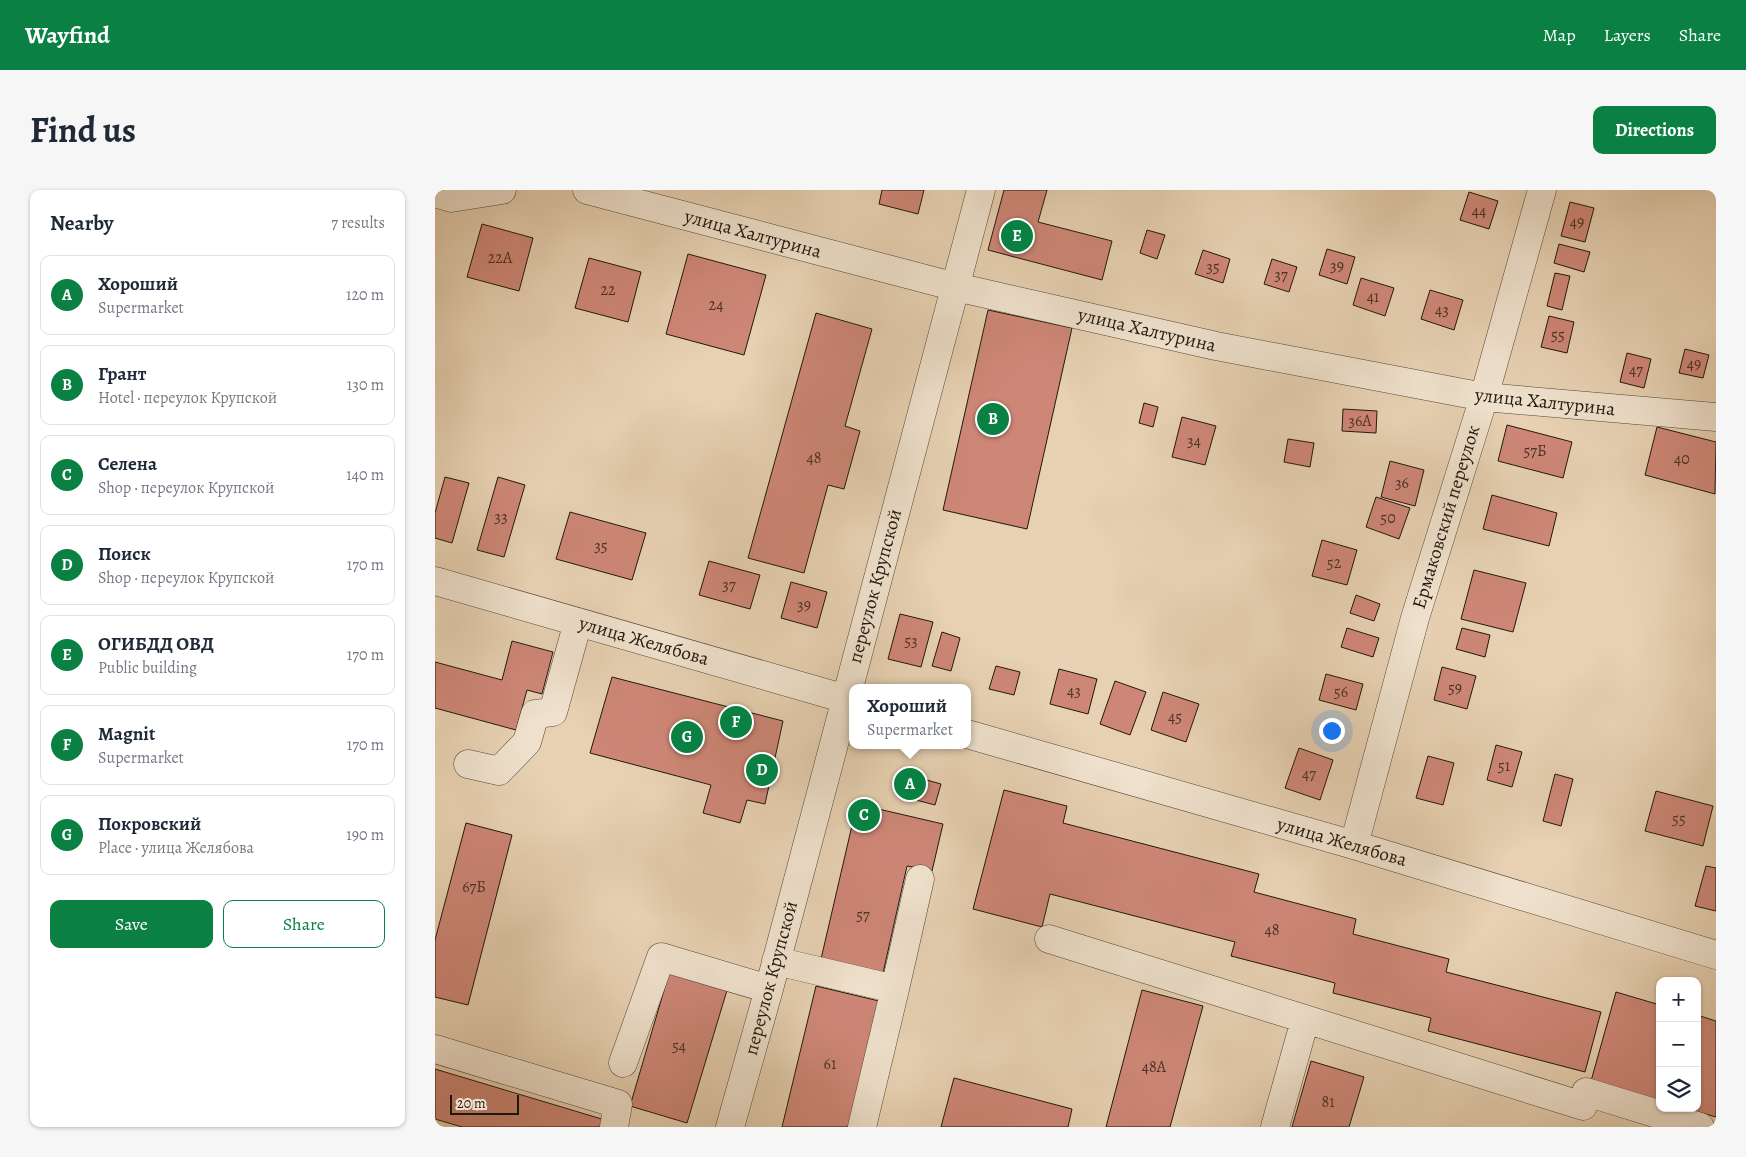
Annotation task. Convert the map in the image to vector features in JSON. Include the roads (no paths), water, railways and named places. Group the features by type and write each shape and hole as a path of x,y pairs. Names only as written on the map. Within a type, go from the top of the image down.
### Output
{"street":[{"path":"435,193 451,198 502,190"},
{"name":"улица Халтурина","path":"587,190 956,286 1216,346 1484,398 1716,417"},
{"name":"переулок Крупской","path":"853,684 981,190"},
{"name":"Ермаковский переулок","path":"1354,845 1415,618 1484,398 1542,190"},
{"name":"улица Желябова","path":"435,581 849,700"},
{"path":"468,764 499,772 527,742 535,714 553,712 579,622"},
{"name":"переулок Крупской","path":"730,1127 849,700"},
{"name":"улица Желябова","path":"971,735 1354,845 1716,955"},
{"path":"862,1127 920,879"},
{"path":"1049,939 1583,1106 1586,1092 1700,1127"},
{"path":"623,1063 661,957 769,989"},
{"path":"776,961 895,989"},
{"path":"1275,1127 1305,1020"},
{"path":"435,1049 618,1104 614,1127"}],"place":[{"name":"ОГИБДД ОВД","path":"1017,236"},
{"name":"Грант","path":"993,419"},
{"name":"Magnit","path":"736,722"},
{"name":"Покровский","path":"687,737"},
{"name":"Поиск","path":"762,770"},
{"name":"Хороший","path":"910,784"},
{"name":"Селена","path":"864,815"}]}
